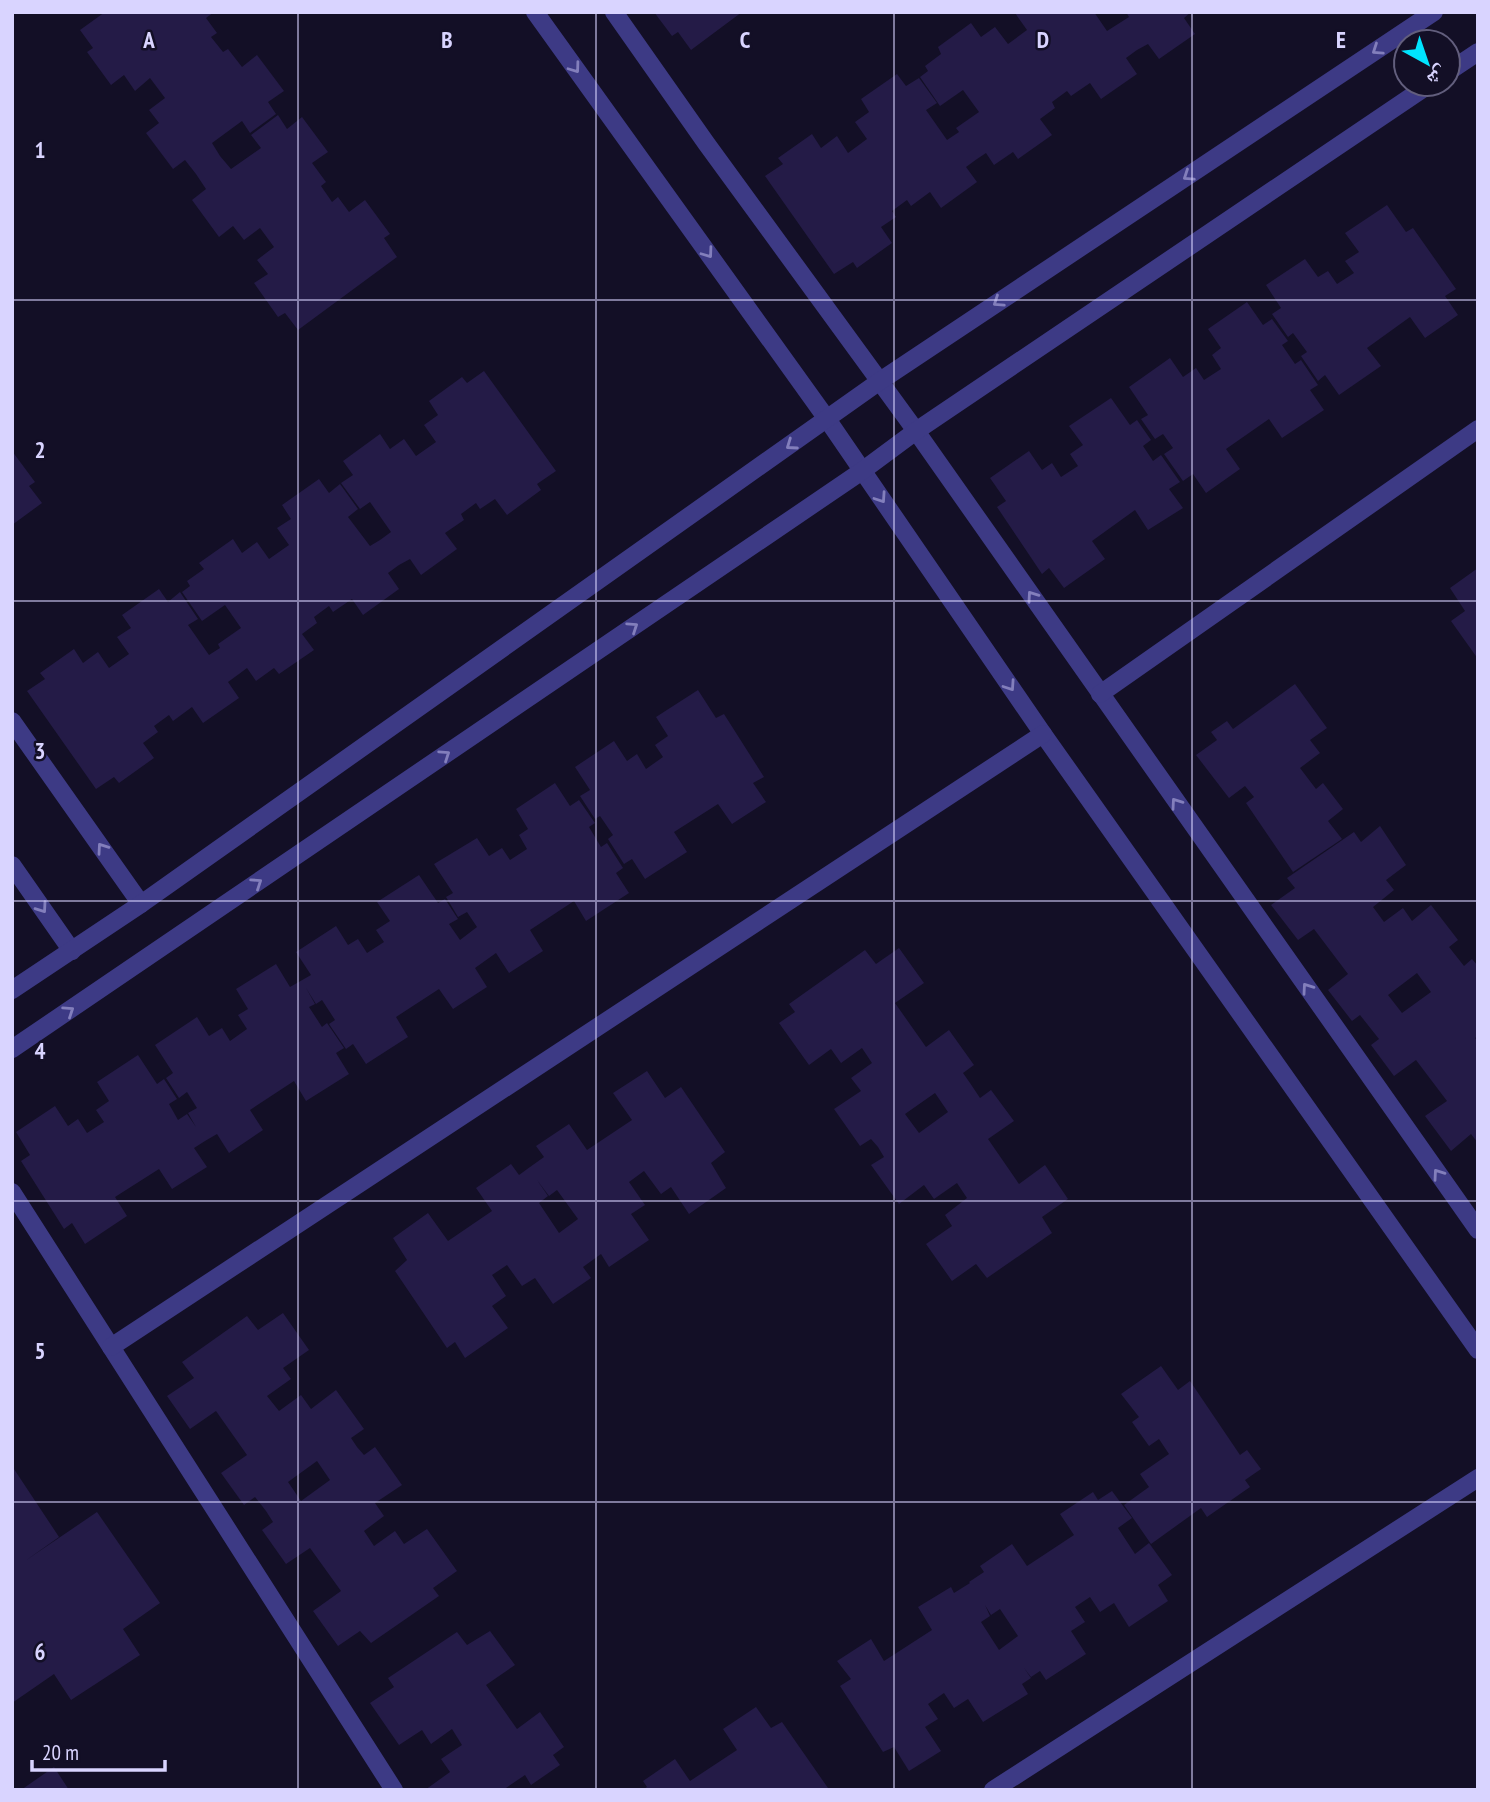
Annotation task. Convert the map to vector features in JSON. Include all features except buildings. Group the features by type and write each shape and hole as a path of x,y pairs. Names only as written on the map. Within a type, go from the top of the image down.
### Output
{"street":[{"path":"535,12 827,419 1043,734 1478,1350"},
{"path":"614,12 916,431 1478,1230"},
{"path":"12,990 141,904 880,382 1434,12"},
{"path":"1462,63 1478,52"},
{"path":"12,1049 862,471 916,431 1409,98"},
{"path":"1100,694 1478,429"},
{"path":"12,721 141,904"},
{"path":"111,1347 1043,734"},
{"path":"12,865 72,951"},
{"path":"12,1192 394,1790"},
{"path":"993,1790 1478,1478"}]}
